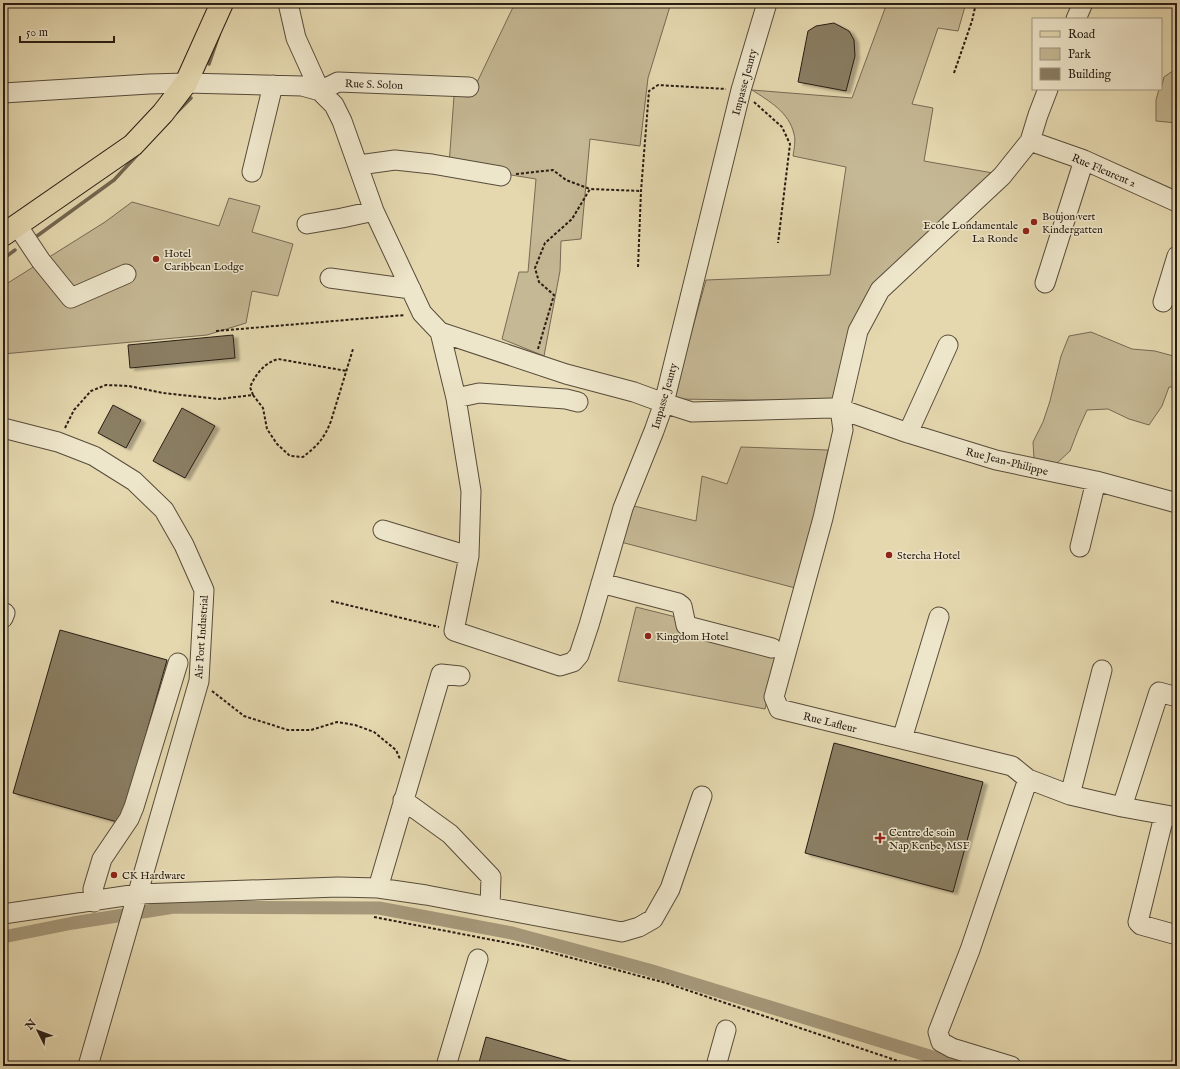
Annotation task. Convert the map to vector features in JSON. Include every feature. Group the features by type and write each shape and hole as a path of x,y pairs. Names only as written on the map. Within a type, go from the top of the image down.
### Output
{"main road":[{"path":"10,230 133,145 163,113 186,83 222,3"}],"street":[{"path":"288,3 296,38 320,92 334,105 342,121 359,165 374,211 422,313 440,332 456,398 471,491 469,556 454,631"},
{"name":"Impasse Jeanty","path":"454,631 560,666 573,662 579,655 623,508 664,403 741,90 767,3"},
{"path":"1076,18 1083,3"},
{"name":"Rue S. Solon","path":"320,92 338,82 469,87"},
{"path":"3,93 186,83 302,86 320,92"},
{"path":"252,172 273,85"},
{"path":"840,409 858,331 880,290 1002,176 1030,141 1048,90"},
{"name":"Rue Fleurent 2","path":"1030,141 1084,160 1177,202"},
{"path":"359,165 395,160 432,164 501,176"},
{"path":"1045,283 1084,160"},
{"path":"307,224 374,211"},
{"path":"10,230 41,261 71,298 126,274"},
{"path":"1163,302 1177,256"},
{"path":"330,278 411,289"},
{"name":"Rue Jean-Philippe","path":"440,332 566,374 634,392 692,412 840,409 908,433 996,460 1096,481 1177,503"},
{"path":"908,433 948,345"},
{"path":"456,398 479,393 566,399 578,402"},
{"name":"Rue Lafleur","path":"840,409 843,430 823,518 774,697 779,709 1012,766 1028,779 1070,795 1171,816"},
{"name":"Air Port Industrial","path":"3,428 58,442 94,456 134,481 164,510 181,539 204,590 199,681 88,1066"},
{"path":"1080,547 1096,481"},
{"path":"383,530 469,556"},
{"path":"601,583 678,603 682,606 684,621 691,627 772,648"},
{"path":"902,740 939,617"},
{"path":"94,902 93,889 97,873 102,859 129,819 134,807 178,663"},
{"path":"1070,795 1102,670"},
{"path":"378,888 441,674 460,676"},
{"path":"1122,807 1159,692 1177,698"},
{"path":"1011,1066 952,1048 941,1042 938,1032 970,950 1028,779"},
{"path":"406,791 491,877 490,907"},
{"path":"3,914 137,898 338,887 378,888 426,895 622,932 639,927 653,919 670,889 702,796"},
{"path":"1171,816 1138,922 1142,925 1177,935"},
{"path":"446,1066 478,960"},
{"path":"716,1066 726,1030"}],"path":[{"path":"954,73 972,21 976,3"},
{"path":"638,267 641,191 649,91 658,85 741,90 782,127 790,144 778,243"},
{"path":"501,176 553,170 566,180 590,189 641,191"},
{"path":"534,363 554,296 539,282 535,268 545,243 572,219 590,189"},
{"path":"216,331 422,313"},
{"path":"347,371 278,359 269,362 255,376 250,387 253,395 263,408 267,429 277,444 290,456 303,457 318,446 327,432 332,421 347,371 353,349"},
{"path":"58,442 74,410 91,391 106,385 130,386 163,393 220,399 253,395"},
{"path":"331,601 454,631"},
{"path":"199,681 244,716 288,730 311,730 337,722 355,725 374,732 396,750 406,791"},
{"path":"374,917 534,948 666,983 913,1066"}],"green space":[{"path":"515,3 671,3 648,78 640,146 590,139 581,239 561,241 560,271 544,356 502,339 519,272 528,272 536,179 449,165 454,96 470,97"},
{"path":"887,3 966,3 958,31 938,28 912,104 933,108 924,161 993,173 871,291 834,401 673,399 706,280 830,275 846,167 793,156 795,136 788,119 778,108 752,90 852,98"},
{"path":"1177,68 1177,123 1156,121 1156,100 1159,90 1162,90 1164,77"},
{"path":"229,198 260,206 252,232 293,244 278,296 252,291 246,323 207,335 3,354 3,286 105,222 132,202 219,226"},
{"path":"1091,332 1132,349 1155,351 1177,357 1177,387 1169,387 1162,406 1149,425 1129,419 1108,409 1087,410 1070,451 1055,465 1034,459 1033,442 1043,422 1050,401 1061,356 1069,336"},
{"path":"741,447 828,450 799,589 617,541 630,505 696,521 702,476 727,484"},
{"path":"636,607 780,643 765,709 618,681"}],"building":[{"path":"834,23 849,31 854,40 855,56 846,91 798,82 808,31 816,26"},
{"path":"233,335 235,358 130,368 128,345"},
{"path":"113,405 141,420 126,448 98,433"},
{"path":"182,408 215,426 185,478 153,461"},
{"path":"60,630 167,660 121,823 13,793"},
{"path":"834,743 983,782 953,892 805,853"},
{"path":"486,1037 587,1066 478,1066"}],"waterway":[{"path":"209,64 219,35"},
{"path":"175,114 191,98"},
{"path":"37,236 114,180 140,152"},
{"path":"3,259 15,250"},
{"path":"3,937 73,923 174,907 379,908 512,933 649,970 962,1066"}],"place":[{"name":"Boujon vert Kindergatten","path":"1034,222"},
{"name":"Ecole Londamentale La Ronde","path":"1026,231"},
{"name":"Hotel Caribbean Lodge","path":"156,259"},
{"name":"Stercha Hotel","path":"889,555"},
{"name":"Kingdom Hotel","path":"648,636"},
{"name":"Centre de soin Nap Kenbe, MSF","path":"880,838"},
{"name":"CK Hardware","path":"114,875"}]}
